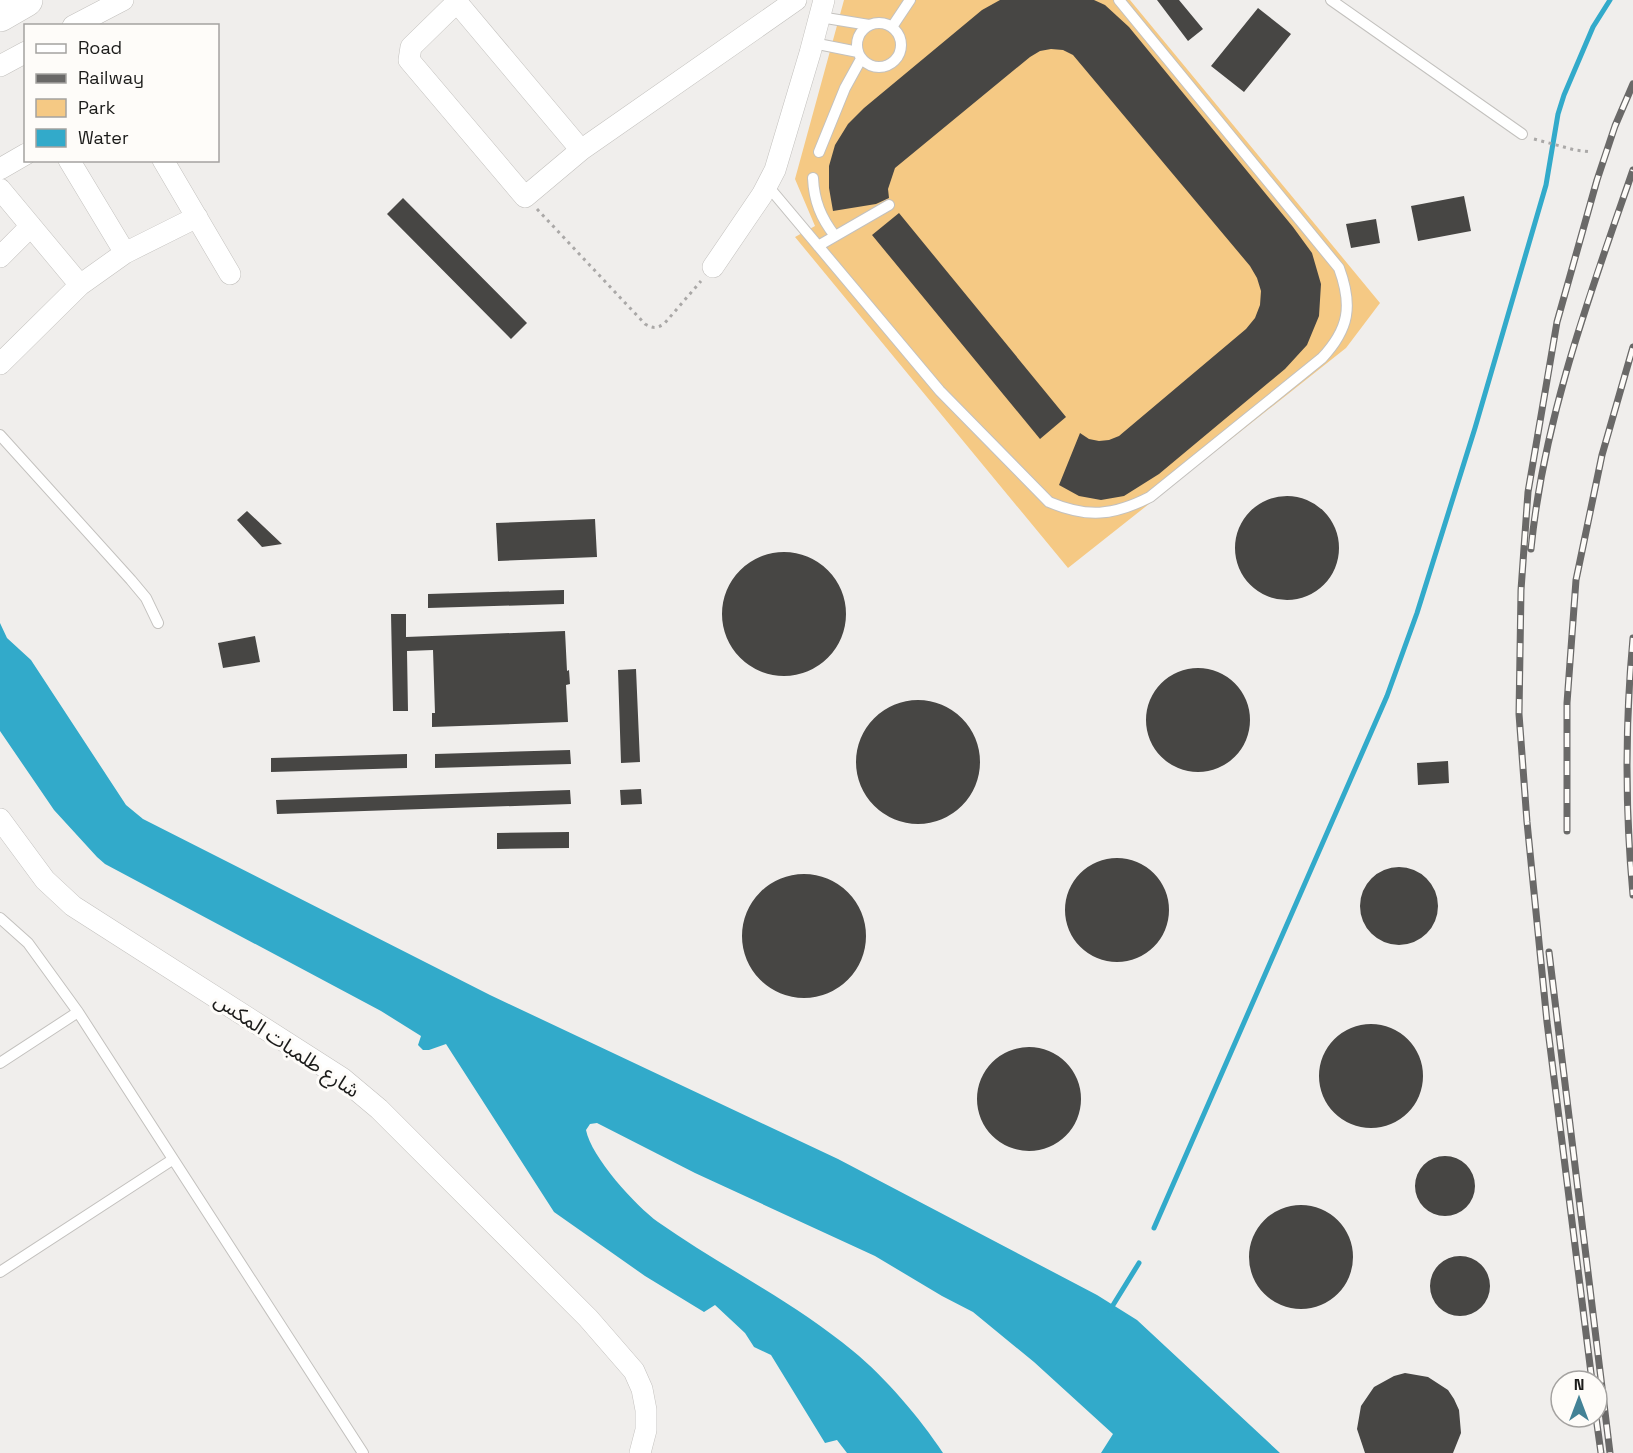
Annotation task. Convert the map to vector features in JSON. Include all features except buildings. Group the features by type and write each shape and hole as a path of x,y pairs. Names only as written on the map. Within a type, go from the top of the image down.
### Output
{"main road":[{"path":"0,15 26,0"}],"street":[{"path":"82,23 123,0"},
{"path":"581,150 456,1 411,47 409,60 525,197 581,150 796,0"},
{"path":"713,267 767,185 781,154 822,8"},
{"path":"0,66 24,53"},
{"path":"70,162 126,253"},
{"path":"164,162 230,274"},
{"path":"0,189 80,285"},
{"path":"0,364 80,285 126,253 197,217"},
{"path":"0,257 31,226"},
{"name":"شارع طلمبات المكس","path":"0,819 45,880 73,906 342,1078 361,1093 588,1318 634,1371 642,1389 646,1410 646,1430 640,1453"}],"lane":[{"path":"892,27 910,0"},
{"path":"767,185 940,391 1049,502 1069,510 1089,513 1110,513 1131,507 1150,497 1313,365 1335,343 1344,326 1348,306 1346,287 1339,268 1119,0"},
{"path":"1331,0 1522,134"},
{"path":"822,8 869,26"},
{"path":"813,44 859,55 867,64 882,68 895,61 902,47 892,27 877,23 869,26 859,37 859,55 819,152"},
{"path":"813,178 818,209 835,236"},
{"path":"818,246 889,205"},
{"path":"0,435 131,580 146,598 158,623"},
{"path":"0,918 28,943 78,1012 363,1453"},
{"path":"0,1063 78,1012"},
{"path":"0,1272 172,1160"}],"path":[{"path":"1541,142 1592,152"},
{"path":"525,197 650,327 657,328 664,324 713,267"}],"green space":[{"path":"844,0 1130,0 1380,303 1346,348 1068,568 795,237 815,226 795,179"}],"water":[{"path":"0,623 7,638 31,660 126,805 143,819 490,995 838,1159 1097,1295 1137,1320 1280,1453 1101,1453 1113,1434 1034,1362 973,1312 875,1256 695,1173 597,1123 590,1124 586,1130 596,1154 638,1205 658,1222 782,1300 853,1351 901,1399 943,1453 847,1453 837,1440 825,1443 771,1355 754,1347 745,1333 715,1305 704,1312 645,1276 554,1212 446,1044 423,1050 418,1045 421,1036 381,1011 105,864 97,857 54,810 0,731"}],"waterway":[{"path":"1154,1228 1387,696 1417,613 1475,428 1546,185 1558,114 1564,95 1593,27 1610,0"},
{"path":"1110,1310 1139,1263"}],"railway":[{"path":"1590,1369 1547,1022 1527,822 1519,714 1521,590 1528,492 1557,322 1597,180 1615,126 1633,84"},
{"path":"1531,549 1537,500 1558,404 1585,310 1633,170"},
{"path":"1567,831 1567,703 1576,580 1602,455 1633,347"},
{"path":"1633,638 1628,702 1627,766 1628,831 1633,895"},
{"path":"1549,952 1610,1453"},
{"path":"1598,1429 1601,1453"}]}
